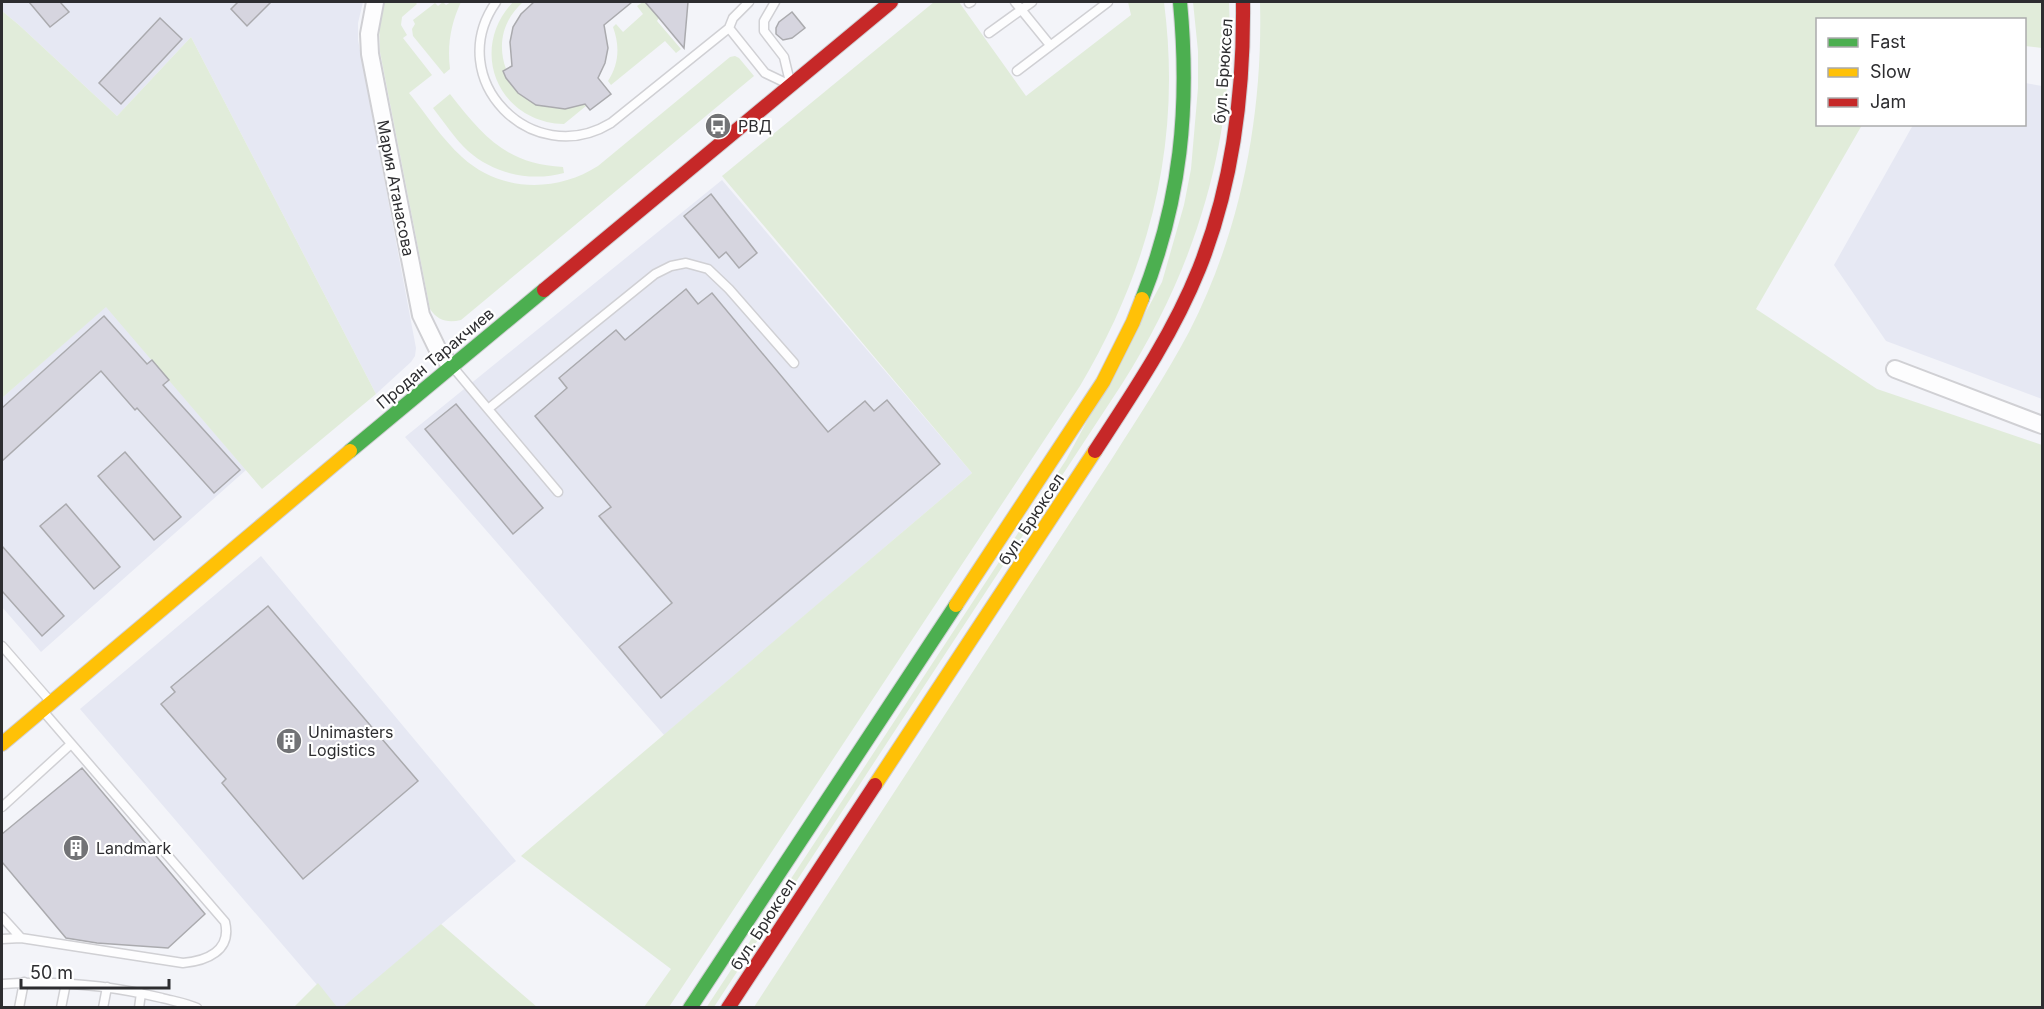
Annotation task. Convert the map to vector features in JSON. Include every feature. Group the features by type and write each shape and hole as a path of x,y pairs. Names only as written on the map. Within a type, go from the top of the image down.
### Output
{"main road":[{"name":"Продан Таракчиев","path":"2,744 451,366 891,2"},
{"name":"бул. Брюксел","path":"690,1008 1112,368 1148,287 1166,230 1179,169 1185,111 1185,64 1180,2"},
{"name":"бул. Брюксел","path":"728,1008 1095,451 1167,336 1192,286 1206,250 1230,165 1239,113 1244,2"}],"street":[{"name":"Мария Атанасова","path":"375,2 369,34 370,54 421,315 438,350 451,366"},
{"path":"1895,369 2043,425"}],"lane":[{"path":"496,2 485,19 479,43 484,77 495,101 511,117 530,129 550,134 580,135 606,127 729,28 733,18 749,2"},
{"path":"775,2 764,21 764,31 784,57 791,85"},
{"path":"1015,2 1050,45"},
{"path":"989,33 1032,2"},
{"path":"1017,71 1108,2"},
{"path":"729,28 765,73 791,85"},
{"path":"488,409 654,274 671,266 686,263 708,268 794,363"},
{"path":"451,366 558,492"},
{"path":"2,646 46,705 71,744 225,922 226,935 224,944 218,952 201,960 183,963 21,938 2,939"},
{"path":"2,807 71,744"},
{"path":"2,917 21,938"},
{"path":"19,1008 24,982"},
{"path":"61,1008 66,983"},
{"path":"2,984 66,983 108,987 141,993 175,1005 197,1008"},
{"path":"103,1008 108,987"},
{"path":"139,1008 141,993"}],"shaded area":[{"path":"2,2 363,2 358,23 358,40 416,348 411,362 376,394 191,37 117,116 2,11"},
{"path":"2026,83 2042,86 2042,399 1886,341 1834,265 1912,126 2026,126"},
{"path":"722,180 972,473 664,735 405,437"},
{"path":"106,306 246,470 41,652 2,607 2,398"},
{"path":"261,556 516,861 344,1007 336,1007 80,709"}],"green space":[{"path":"384,2 415,2 417,4 402,17 401,25 407,35 403,38 432,75 409,93 462,157 477,169 511,182 528,185 564,181 598,166 730,57 739,58 754,76 461,320 448,321 440,319 430,309 380,52 379,24"},
{"path":"443,2 446,5 451,2 461,2 451,34 450,69 444,74 413,36 412,29 415,24 413,20 435,3 438,6"},
{"path":"513,2 523,2 506,25 502,42 506,69 503,71 517,92 537,104 560,108 585,104 586,106 564,124 541,120 522,111 507,97 497,80 492,61 493,41 500,21"},
{"path":"643,2 659,18 657,21 681,49 676,53 665,41 611,85 608,81 617,55 617,41 613,27 616,24 623,32 643,14 637,6"},
{"path":"934,2 959,2 1026,96 1131,15 1128,2 1164,2 1168,53 1168,104 1164,153 1143,248 1126,295 1105,341 1080,386 669,1007 644,1007 671,969 521,856 972,473 722,176"},
{"path":"1193,2 1229,2 1229,54 1225,104 1206,201 1171,294 1122,384 714,1007 706,1008 1066,460 1162,282 1184,205 1191,169 1198,88 1198,51"},
{"path":"1260,2 2042,2 2042,48 2026,46 2026,18 1816,18 1816,126 1861,126 1756,309 1877,389 2042,445 2042,1007 754,1007 1113,457 1162,380 1189,332 1207,293 1235,213 1253,129 1260,44"},
{"path":"2,11 117,116 191,37 376,394 262,489 106,307 2,398"},
{"path":"450,94 485,135 498,145 526,160 563,167 564,173 539,177 513,174 478,159 459,141 433,108"},
{"path":"441,924 537,1007 343,1007"},
{"path":"318,983 337,1007 294,1007"}],"building":[{"path":"29,2 60,2 69,12 50,27"},
{"path":"238,2 271,2 247,26 231,9"},
{"path":"534,2 632,2 604,25 608,48 605,63 598,78 611,94 590,110 585,104 565,109 536,105 518,93 506,78 503,71 512,66 510,42 513,27 521,14"},
{"path":"645,2 688,2 684,48 659,18"},
{"path":"792,12 805,28 792,38 783,40 776,34 776,28 779,22"},
{"path":"160,18 182,39 121,104 99,83"},
{"path":"711,194 757,253 739,268 726,252 719,258 684,216"},
{"path":"686,289 698,304 712,293 828,432 865,401 874,411 887,400 940,464 661,698 619,647 672,603 599,516 611,507 535,416 567,388 559,378 616,330 625,340"},
{"path":"104,316 147,364 152,360 169,380 163,385 240,470 214,493 101,371 2,461 2,408"},
{"path":"456,404 543,508 513,534 425,429"},
{"path":"125,452 181,517 154,540 98,476"},
{"path":"66,504 120,567 94,589 40,526"},
{"path":"2,546 64,616 42,636 2,591"},
{"name":"Unimasters Logistics","path":"268,606 418,781 303,879 222,783 226,779 161,704 175,692 171,687"},
{"name":"Landmark","path":"82,768 205,914 168,948 97,943 66,938 2,862 2,834"}],"traffic: fast":[{"path":"1142,299 1166,226 1179,153 1184,79 1180,2"},
{"path":"350,451 544,290"},
{"path":"690,1008 956,605"}],"traffic: slow":[{"path":"956,605 1103,382 1142,299"},
{"path":"2,744 350,451"},
{"path":"875,785 1095,451"}],"traffic: jam":[{"path":"544,290 891,2"},
{"path":"1095,451 1165,340 1189,293 1211,237 1234,138 1241,70 1243,2"},
{"path":"728,1008 875,785"}],"place":[{"name":"РВД","path":"718,126"},
{"name":"Unimasters Logistics","path":"289,741"},
{"name":"Landmark","path":"76,848"}]}
